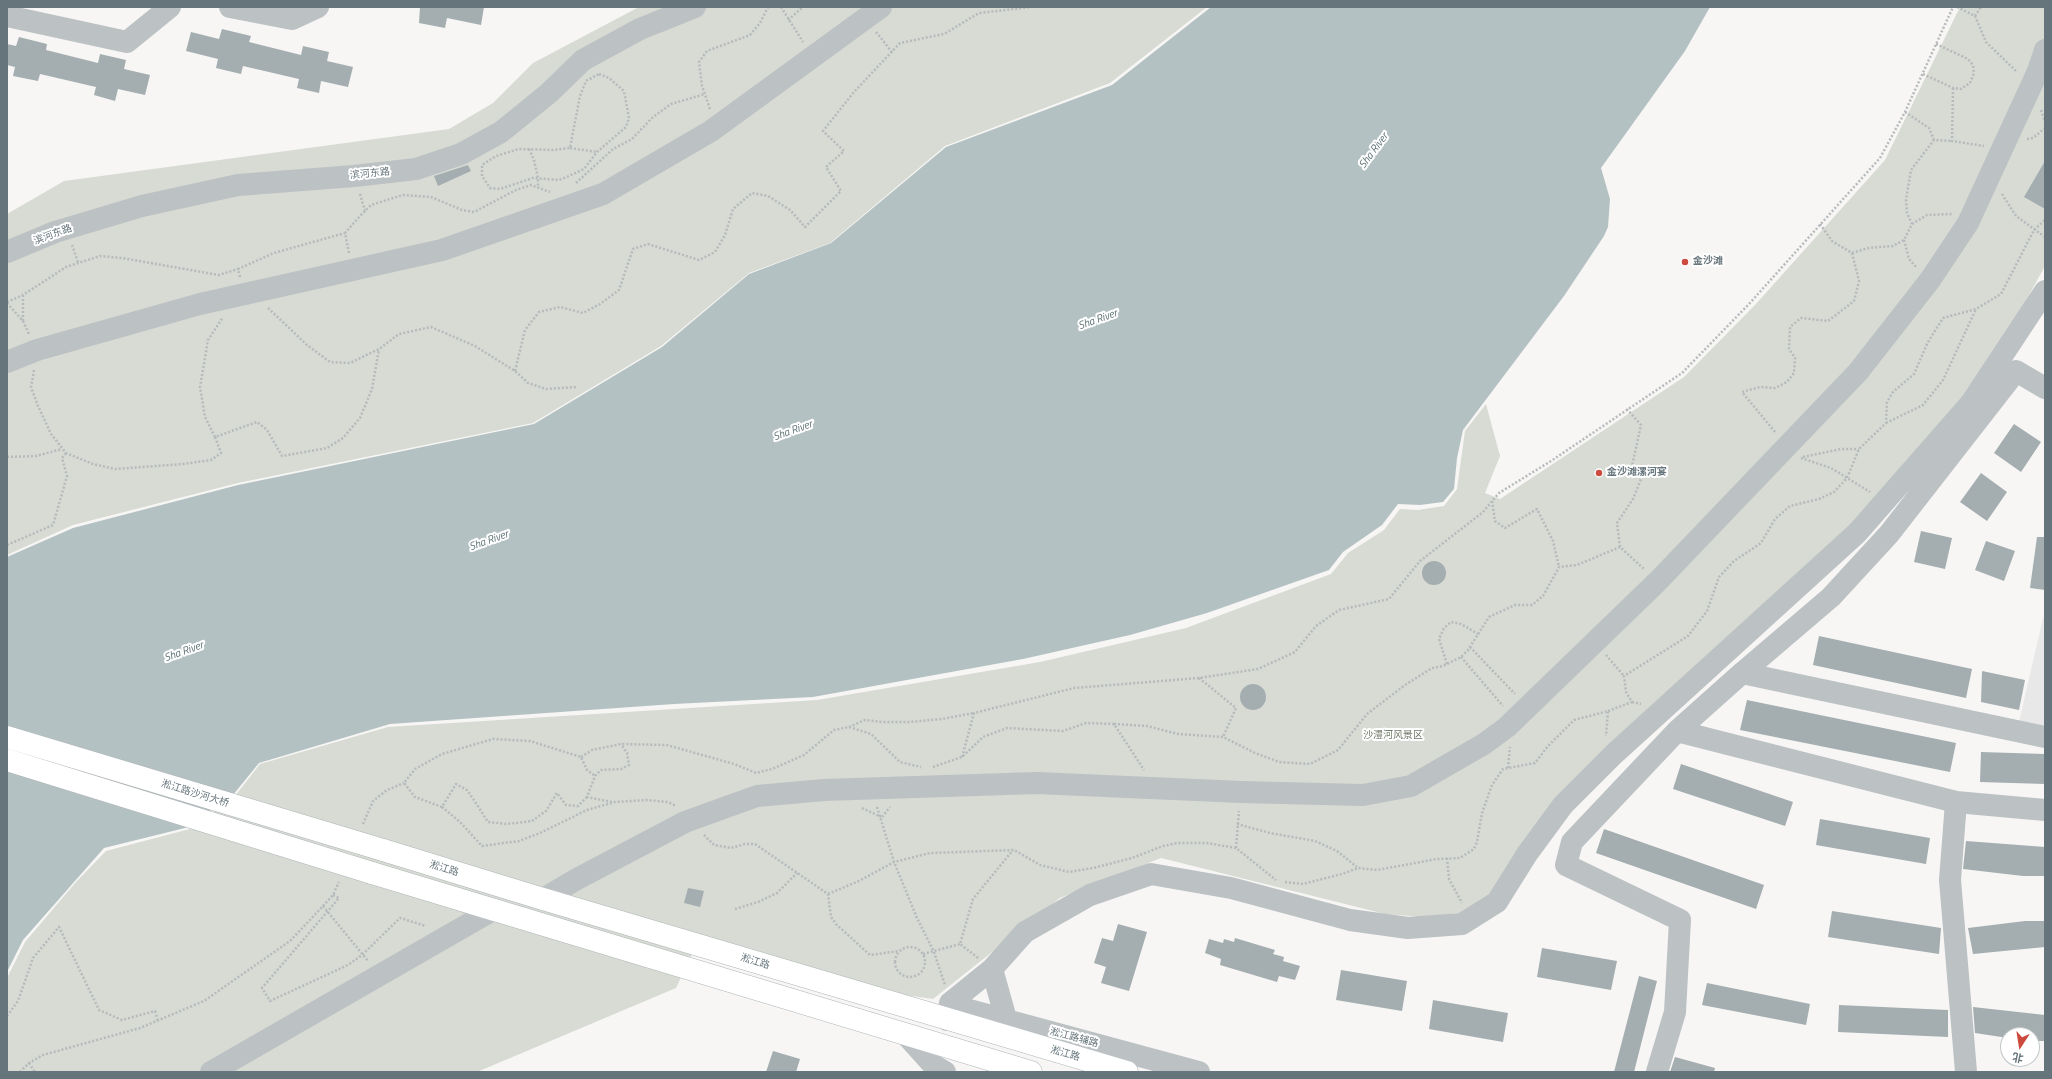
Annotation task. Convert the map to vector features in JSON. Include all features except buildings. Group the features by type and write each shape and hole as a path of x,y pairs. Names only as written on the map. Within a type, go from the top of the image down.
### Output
{"main road":[{"name":"淞江路沙河大桥","path":"7,737 383,850"},
{"path":"7,760 493,910 907,1036 1031,1072"},
{"name":"淞江路","path":"383,850 543,900 949,1011 1004,1028 1127,1072"}],"street":[{"path":"7,16 127,42 170,7"},
{"path":"230,7 292,19 318,7"},
{"name":"滨河东路","path":"7,252 55,232 142,206 238,185 354,176 416,168 461,154 501,132 549,94 584,60 640,29 695,7"},
{"path":"7,362 38,350 220,299 442,250 604,194 718,126 881,7"},
{"path":"543,900 577,879 694,819 757,796 824,790 1037,783 1155,787 1241,792 1363,795 1411,786 1484,744 1511,722 1794,452 1930,280 1971,217 2031,86 2045,50"},
{"path":"949,1011 992,969 1025,932 1090,895 1151,874 1231,888 1350,920 1408,928 1462,924 1497,902 1527,854 1563,805 1614,754 1857,533 1971,403 2045,291"},
{"path":"1657,1072 1675,1012 1680,920 1566,865 1572,842 1678,731 1742,673 1831,597 1890,534 2016,371 2045,388"},
{"path":"1742,673 2045,737"},
{"path":"1678,731 1956,802 2045,810"},
{"path":"1956,802 1950,880 1966,1072"},
{"path":"211,1072 493,910"},
{"path":"992,969 1004,1028"},
{"name":"淞江路辅路","path":"1004,1028 1199,1072"},
{"path":"907,1036 933,1065 944,1072"}],"path":[{"path":"718,126 705,94 699,62 707,51 750,35 760,23 768,7"},
{"path":"781,7 813,58"},
{"path":"788,20 803,7"},
{"path":"515,371 525,330 539,312 560,307 583,313 600,304 619,290 632,249 648,244 699,260 715,252 725,235 734,210 752,193 768,196 790,210 805,227 841,191 826,167 844,151 823,131 854,92 900,43 944,34 979,13 1032,7"},
{"path":"581,757 592,750 621,744 667,745 734,764 756,773 772,769 804,755 834,730 849,727 865,720 882,722 909,722 942,719 974,713 1074,688 1199,678 1258,668 1295,652 1316,626 1339,610 1389,599 1420,561 1483,512 1499,493 1551,461 1682,373 1749,304 1880,158 1905,112 1953,7"},
{"path":"1957,7 1975,16 1986,42 2031,86 2045,122"},
{"path":"1975,16 1980,7"},
{"path":"1923,74 1953,88 1961,89 1970,83 1974,73 1973,65 1968,59 1936,44"},
{"path":"570,148 580,96 586,81 599,74 609,78 624,91 629,118 626,127 597,152 584,169 559,180 538,178 517,182 500,188 490,188 482,176 482,165 496,156 519,149 570,148 597,152"},
{"path":"1952,140 1953,88"},
{"path":"575,184 613,149 632,139 653,117 670,104 705,94"},
{"path":"1905,112 1929,128 1934,140"},
{"path":"1934,140 1952,140 2003,148"},
{"path":"1912,224 1907,213 1906,200 1912,170 1934,140"},
{"path":"529,149 538,178 538,188"},
{"path":"1990,177 2016,216 2045,237"},
{"path":"23,295 23,321 7,302 23,295 66,267 100,256 122,258 219,275 238,269 274,253 345,233 371,205 403,195 432,197 462,210 474,212 516,190 531,185 557,193"},
{"path":"1852,254 1868,248 1893,246 1904,240 1912,224 1927,215 1952,214 1971,217"},
{"path":"1886,423 1888,402 1893,392 1914,374 1928,342 1943,318 1976,309 2001,294 2034,230 2045,220"},
{"path":"1820,224 1832,241 1852,254 1859,281 1854,301 1828,321 1801,318 1790,327 1789,349 1795,358 1794,373 1787,382 1775,388 1760,387 1742,392 1794,452 1831,468 1884,502"},
{"path":"345,233 352,269"},
{"path":"1904,240 1909,259 1917,269 1930,280"},
{"path":"238,269 253,292 265,306 307,345 330,362 350,363 379,349 399,334 431,327 476,346 515,371 528,383 546,389 576,387"},
{"path":"38,350 31,387 51,434 66,453 93,464 115,469 182,464 211,460 221,453 216,437 205,417 200,387 208,340 223,318 220,299"},
{"path":"1624,676 1688,636 1707,611 1719,577 1734,561 1761,543 1775,518 1790,506 1819,499 1834,492 1847,478 1859,448 1886,423 1923,405 1943,380 1976,309"},
{"path":"216,437 257,422 266,430 282,456 327,448 343,438 360,418 372,389 379,349"},
{"path":"1627,409 1641,425 1632,466 1641,479 1634,499 1616,523 1620,547 1658,581"},
{"path":"1794,452 1859,448"},
{"path":"7,457 36,456 62,449"},
{"path":"7,545 53,525 67,476 62,458 66,453"},
{"path":"849,727 871,734 900,762 928,768 962,757 983,737 1008,728 1063,731 1086,723 1148,726 1178,734 1223,737 1255,753 1279,762 1310,764 1338,750 1367,714 1405,685 1432,668 1447,664 1461,656 1470,647 1489,617 1515,605 1532,605 1543,596 1559,567 1553,541 1537,509 1505,528 1495,521 1492,501"},
{"path":"1559,567 1578,565 1620,547"},
{"path":"1447,664 1439,639 1444,628 1451,622 1461,624 1478,634"},
{"path":"1284,882 1303,884 1342,874 1358,868 1377,870 1447,858 1460,858 1474,849 1477,842 1482,813 1492,785 1503,769 1535,763 1548,746 1574,720 1608,711 1632,702 1626,692 1624,676 1596,642"},
{"path":"1470,647 1528,707"},
{"path":"1461,656 1509,714 1511,722 1508,768"},
{"path":"1199,678 1236,708 1223,737"},
{"path":"1608,711 1605,732 1608,746 1614,754"},
{"path":"962,757 974,713"},
{"path":"1114,724 1155,787"},
{"path":"596,776 587,770 581,757 530,741 493,739 442,754 415,769 404,783 415,798 442,807 460,822 482,846 519,841 540,833 587,810 615,802 647,800 668,802 690,811 700,831 714,845 731,848 745,844 755,844 828,894 831,917 837,925 870,955 899,951 911,946 923,954 925,964 924,969 917,976 907,977 898,972 895,967 895,957 899,951"},
{"path":"442,807 456,784 470,795 488,822 507,824 532,820 546,811 556,793 566,805 578,806 587,796 596,776 601,770 621,769 629,765 627,753 621,744"},
{"path":"1236,848 1241,792"},
{"path":"587,796 615,802"},
{"path":"881,817 894,862 917,918 934,952 949,1011"},
{"path":"1237,824 1270,833 1315,841 1337,851 1358,868"},
{"path":"828,894 860,881 894,862 930,853 1014,850 1040,865 1069,872 1093,868 1132,858 1163,846 1178,843 1207,843 1236,848 1277,881"},
{"path":"960,944 973,899 1014,850"},
{"path":"1447,858 1449,879 1470,919"},
{"path":"735,909 758,902 777,893 797,873"},
{"path":"333,895 339,898 262,988 270,1001 348,965 362,955 400,918 452,934"},
{"path":"20,1072 29,1063 43,1055 158,1021 204,1001 290,941 323,906 379,976"},
{"path":"7,1016 18,1002 33,958 59,927 99,1010 122,1020 155,1011 158,1021"},
{"path":"923,954 960,944"},
{"path":"960,944 992,969"},
{"path":"29,1063 35,1072"}],"shaded area":[{"path":"2043,618 2045,618 2045,728 2019,722"}],"green space":[{"path":"639,7 1207,7 1110,83 945,146 830,243 749,273 661,346 533,423 238,483 73,525 7,555 7,214 64,181 449,129 493,103 533,63"},
{"name":"沙澧河风景区","path":"1960,7 2045,7 2045,266 2000,348 1918,455 1856,523 1578,782 1493,897 1469,912 1423,917 1385,914 1161,858 1060,898 933,999 905,995 701,935 676,988 477,1072 7,1072 7,978 25,942 76,882 106,851 190,829 235,796 260,764 388,727 817,700 1040,662 1186,628 1331,574 1348,553 1384,530 1400,509 1418,510 1444,506 1457,489 1465,431 1486,404 1500,456 1485,493 1500,499 1684,377 1755,305 1885,160"}],"water":[{"name":"Sha River","path":"1211,7 1710,7 1685,51 1601,168 1610,199 1608,227 1604,236 1564,296 1463,430 1457,458 1454,489 1443,502 1420,505 1398,504 1382,525 1343,552 1329,570 1207,613 1130,635 1023,659 813,697 674,704 390,724 259,763 233,795 185,828 104,848 23,940 7,972 7,557 73,528 238,485 534,424 662,347 749,274 831,243 946,147 1112,85"}],"place":[{"name":"金沙滩","path":"1685,262"},
{"name":"金沙滩漯河宴","path":"1599,473"}]}
